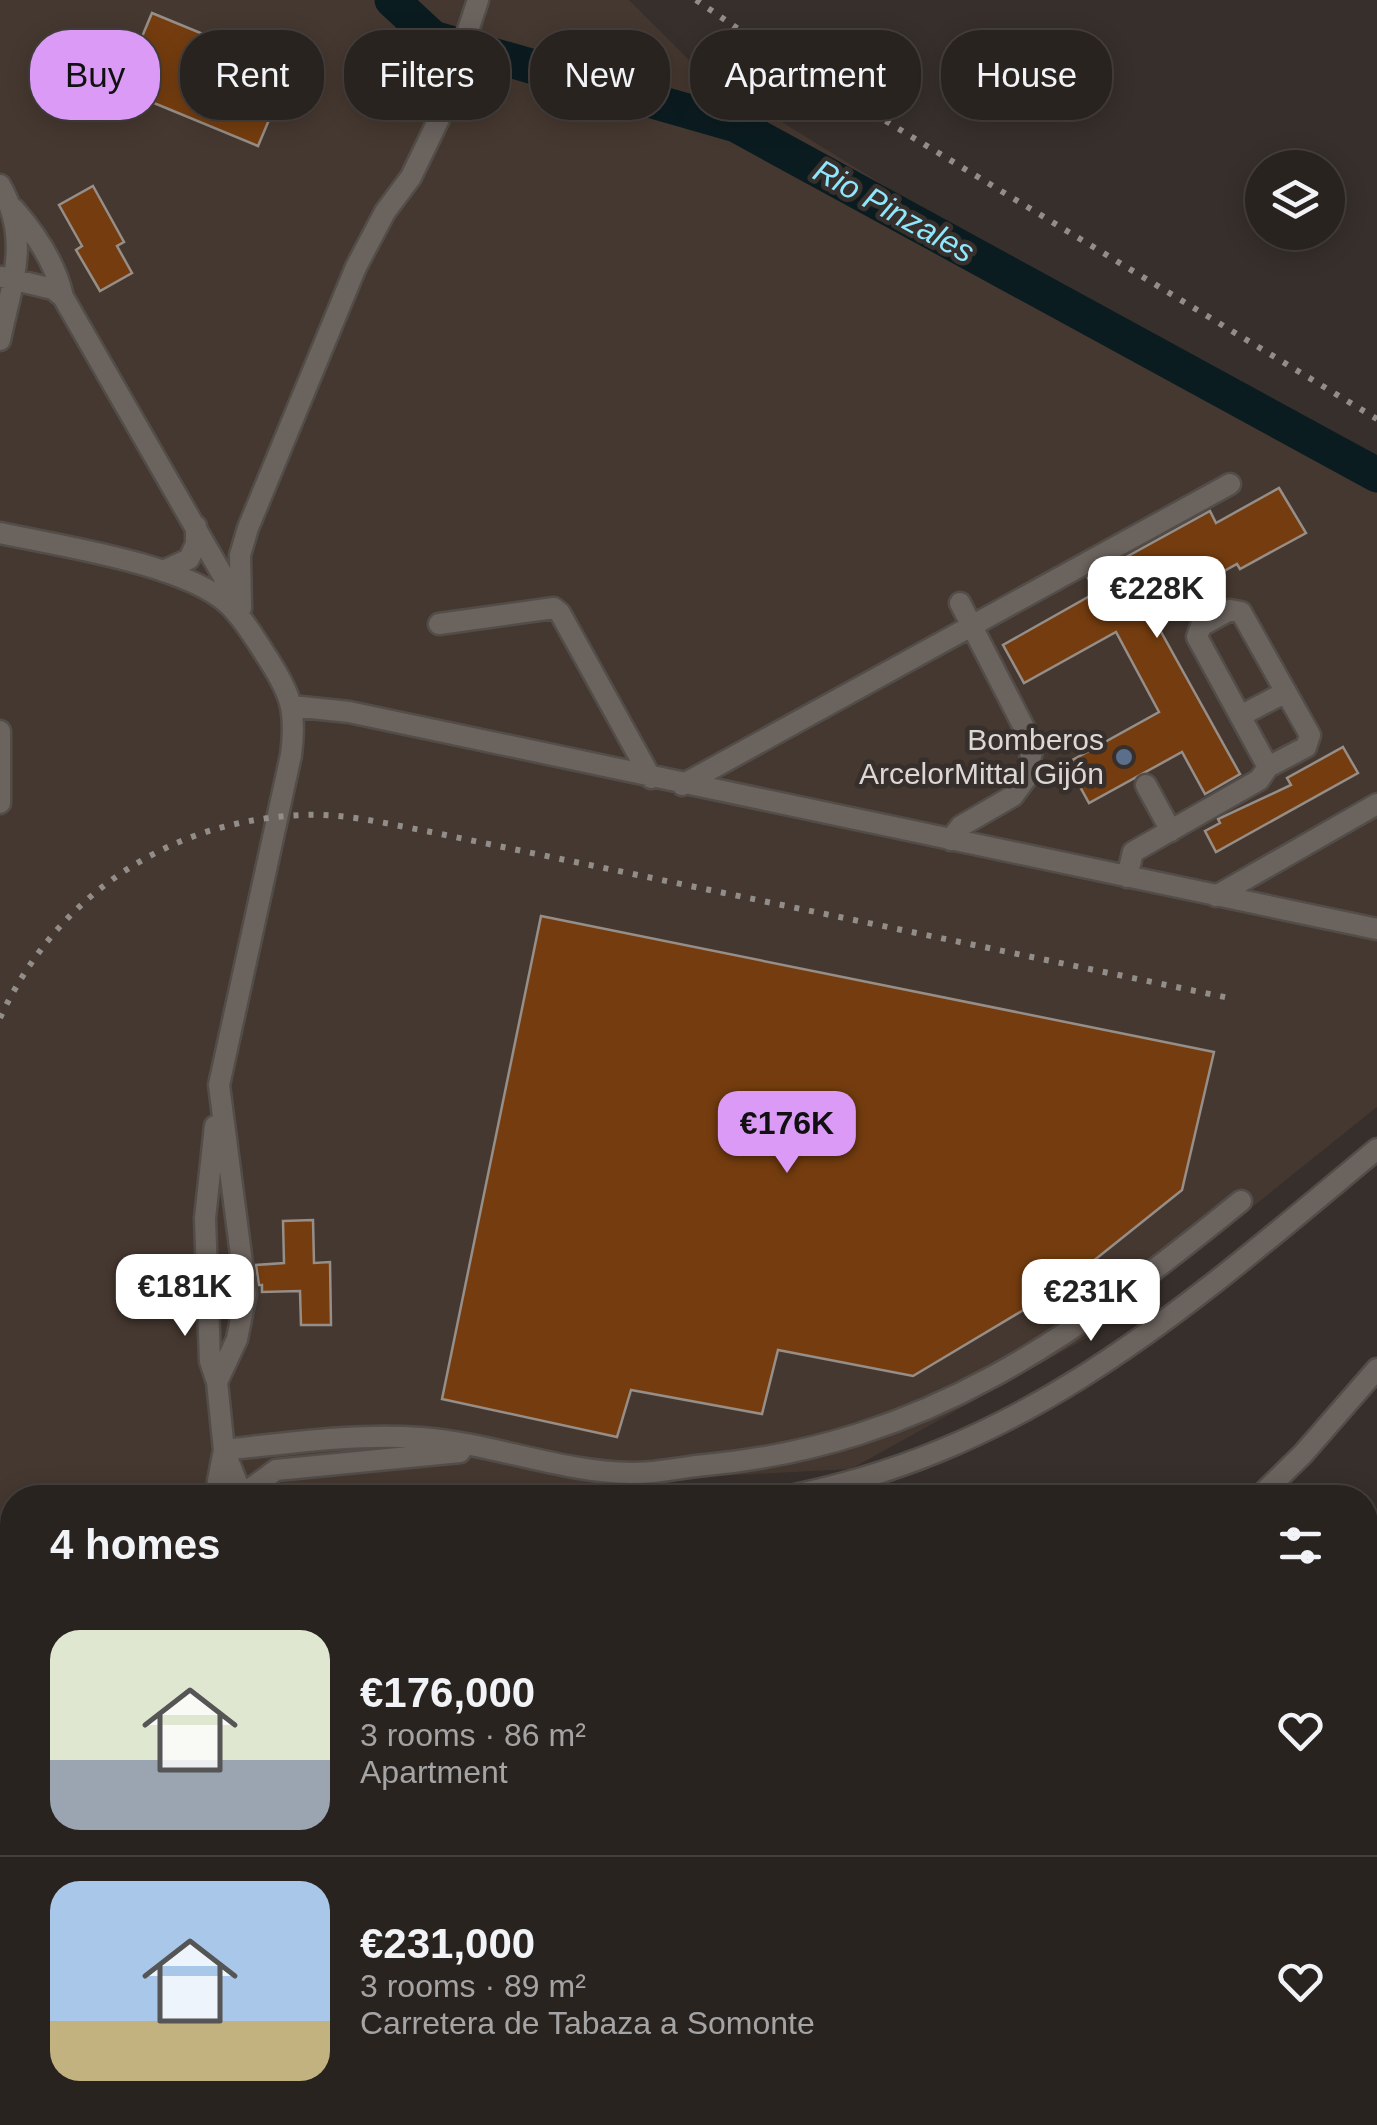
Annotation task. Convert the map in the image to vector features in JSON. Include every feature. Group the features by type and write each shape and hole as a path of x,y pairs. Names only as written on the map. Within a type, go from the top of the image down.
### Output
{"street":[{"path":"242,608 240,554 255,512 362,254 411,177 438,121 478,0"},
{"path":"0,185 31,229 60,282 63,296 196,526 251,631"},
{"path":"0,340 6,278 20,244 14,208"},
{"path":"6,278 53,289 63,296"},
{"path":"682,785 1230,484"},
{"path":"196,526 220,540 238,532 255,512"},
{"path":"161,571 176,568 189,559 196,544 196,526"},
{"path":"0,532 161,571 215,595 251,631 283,679 292,706 291,755 220,1085 205,1218 210,1360 217,1382 232,1485"},
{"path":"950,840 961,826 1012,796 1027,777 1033,745 960,603"},
{"path":"438,624 554,608 560,612 650,778"},
{"path":"1127,877 1133,852 1259,780 1268,766 1306,746 1310,736 1241,612 1230,610 1201,626 1197,638 1268,766"},
{"path":"1240,716 1286,692"},
{"path":"292,706 349,712 1377,929"},
{"path":"0,731 0,803"},
{"path":"1146,786 1171,831"},
{"path":"1216,896 1377,804"},
{"path":"217,1382 238,1338 245,1278 220,1085"},
{"path":"846,1485 928,1458 1034,1408 1101,1368 1197,1298 1377,1150"},
{"path":"224,1450 421,1438 632,1473 748,1461 874,1430 988,1382 1070,1333 1241,1201"},
{"path":"1272,1485 1304,1454 1377,1368"},
{"path":"253,1485 276,1470 489,1450"}],"shaded area":[{"path":"0,0 629,0 659,30 530,30 530,120 670,120 670,41 690,61 690,120 779,120 1377,492 1377,1107 1094,1334 851,1469 546,1485 0,1485"}],"building":[{"path":"152,13 193,30 180,30 180,114 160,106 160,30 145,30"},
{"path":"195,120 269,120 258,146"},
{"path":"93,186 124,242 117,246 132,273 100,291 76,250 82,246 59,205"},
{"path":"1279,488 1306,533 1240,569 1237,564 1150,612 1240,774 1205,794 1182,752 1089,803 1067,763 1159,712 1116,632 1024,683 1003,645 1095,593 1088,578 1210,511 1216,523"},
{"path":"1343,747 1358,773 1216,852 1205,831 1220,823 1218,819 1291,785 1287,778"},
{"path":"541,916 1214,1052 1182,1190 1057,1290 913,1376 778,1350 762,1414 631,1390 617,1437 442,1399"},
{"path":"313,1220 314,1263 330,1262 331,1325 301,1325 300,1291 262,1292 259,1285 256,1265 284,1263 283,1221"}],"waterway":[{"name":"Rio Pinzales","path":"392,0 433,38 736,125 1377,475"}],"railway":[{"path":"696,0 772,52 1377,419"},
{"path":"0,1018 23,975 52,936 84,902 121,873 161,850 205,832 252,820 302,815 350,817 431,832 1229,998"}],"place":[{"name":"Bomberos ArcelorMittal Gijón","path":"1124,757"}]}
